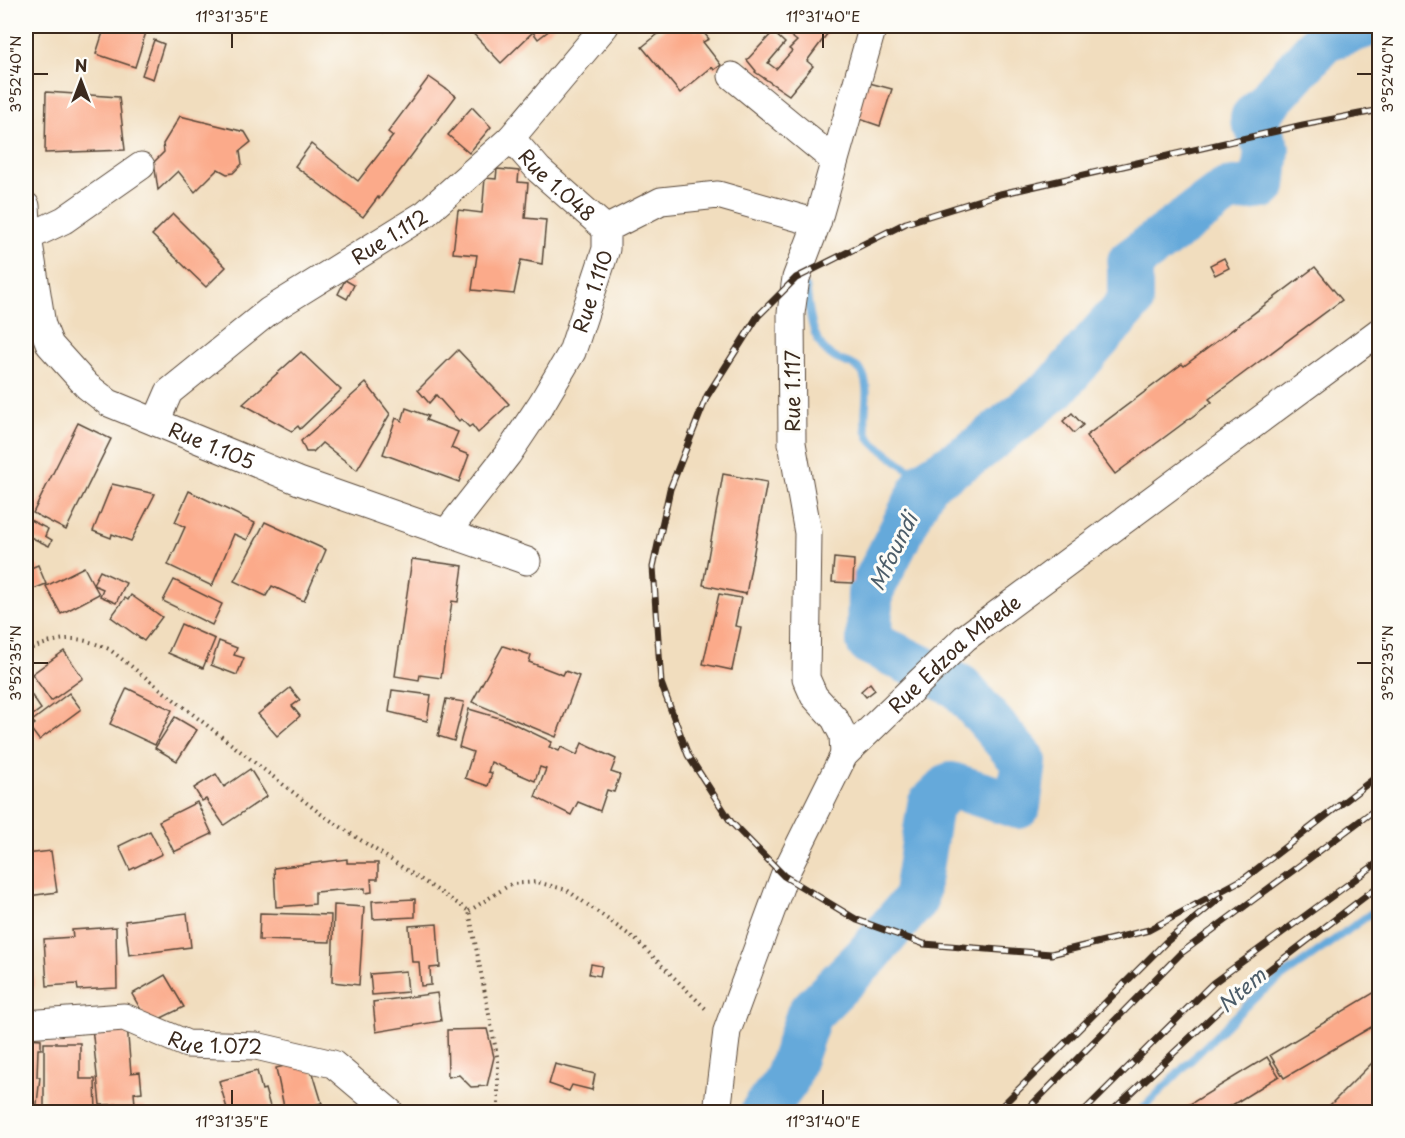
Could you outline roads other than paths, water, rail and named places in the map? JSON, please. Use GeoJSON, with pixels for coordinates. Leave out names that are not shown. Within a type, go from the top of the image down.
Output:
{"type":"FeatureCollection","features":[{"type":"Feature","properties":{"kind":"street","name":"Rue 1.112"},"geometry":{"type":"LineString","coordinates":[[156,422],[170,392],[269,310],[425,214],[511,138],[605,26]]}},
{"type":"Feature","properties":{"kind":"street","name":"Rue 1.117"},"geometry":{"type":"LineString","coordinates":[[844,755],[843,735],[835,719],[814,696],[806,678],[808,533],[792,443],[791,313],[796,278],[817,223],[873,26]]}},
{"type":"Feature","properties":{"kind":"street"},"geometry":{"type":"LineString","coordinates":[[732,76],[834,160]]}},
{"type":"Feature","properties":{"kind":"street","name":"Rue 1.048"},"geometry":{"type":"LineString","coordinates":[[511,138],[539,170],[606,229]]}},
{"type":"Feature","properties":{"kind":"street"},"geometry":{"type":"LineString","coordinates":[[27,238],[64,220],[141,166]]}},
{"type":"Feature","properties":{"kind":"street","name":"Rue 1.110"},"geometry":{"type":"LineString","coordinates":[[446,532],[508,454],[572,352],[606,249],[606,229],[661,201],[718,195],[817,223]]}},
{"type":"Feature","properties":{"kind":"street","name":"Rue 1.105"},"geometry":{"type":"LineString","coordinates":[[26,206],[27,238],[42,325],[50,345],[87,386],[110,402],[299,481],[527,561]]}},
{"type":"Feature","properties":{"kind":"street","name":"Rue Edzoa Mbede"},"geometry":{"type":"LineString","coordinates":[[717,1113],[727,1031],[784,876],[844,755],[965,638],[1380,331]]}},
{"type":"Feature","properties":{"kind":"street","name":"Rue 1.072"},"geometry":{"type":"LineString","coordinates":[[26,1024],[124,1017],[187,1044],[256,1046],[333,1064],[390,1113]]}},
{"type":"Feature","properties":{"kind":"waterway","name":"Mfoundi"},"geometry":{"type":"LineString","coordinates":[[763,1112],[786,1081],[809,1014],[867,956],[915,900],[930,805],[951,785],[1018,806],[1024,762],[960,687],[869,642],[870,593],[926,482],[974,452],[1056,387],[1130,302],[1130,262],[1226,191],[1263,186],[1267,149],[1253,118],[1325,39],[1364,26]]}},
{"type":"Feature","properties":{"kind":"waterway"},"geometry":{"type":"LineString","coordinates":[[806,287],[810,316],[820,344],[835,358],[854,366],[863,374],[867,391],[866,426],[872,442],[926,482]]}},
{"type":"Feature","properties":{"kind":"waterway","name":"Ntem"},"geometry":{"type":"LineString","coordinates":[[1139,1112],[1256,996],[1380,907]]}},
{"type":"Feature","properties":{"kind":"railway"},"geometry":{"type":"LineString","coordinates":[[1245,878],[1149,930],[1051,954],[924,944],[857,920],[784,876],[731,822],[688,755],[661,683],[653,567],[670,489],[707,396],[758,316],[796,278],[906,223],[996,195],[1303,125],[1380,110]]}},
{"type":"Feature","properties":{"kind":"railway"},"geometry":{"type":"LineString","coordinates":[[1240,882],[1380,774]]}},
{"type":"Feature","properties":{"kind":"railway"},"geometry":{"type":"LineString","coordinates":[[1025,1112],[1180,954],[1380,806]]}},
{"type":"Feature","properties":{"kind":"railway"},"geometry":{"type":"LineString","coordinates":[[1083,1112],[1213,983],[1380,861]]}},
{"type":"Feature","properties":{"kind":"railway"},"geometry":{"type":"LineString","coordinates":[[1111,1112],[1231,999],[1380,885]]}},
{"type":"Feature","properties":{"kind":"railway"},"geometry":{"type":"LineString","coordinates":[[996,1112],[1166,942],[1221,897]]}}]}
